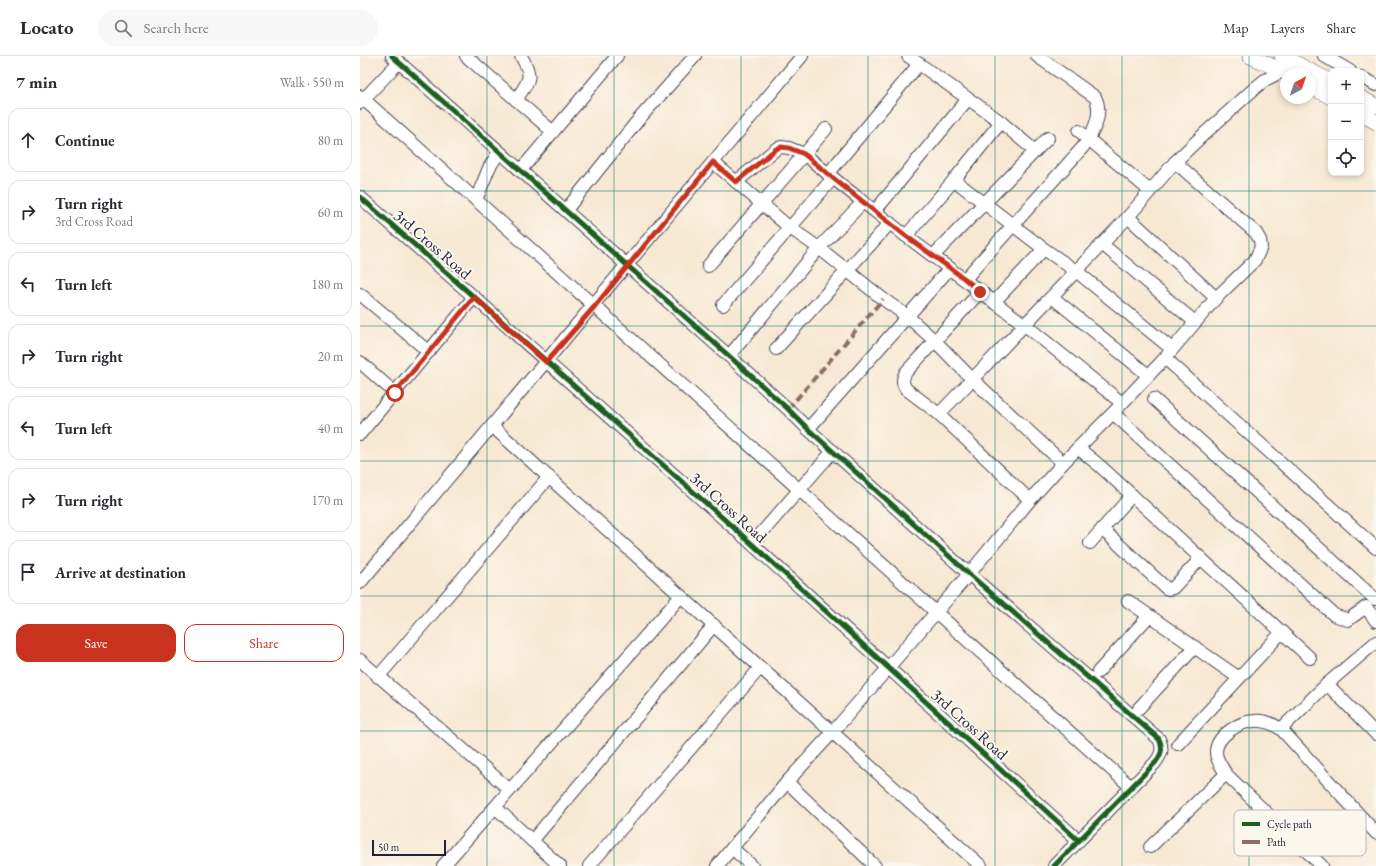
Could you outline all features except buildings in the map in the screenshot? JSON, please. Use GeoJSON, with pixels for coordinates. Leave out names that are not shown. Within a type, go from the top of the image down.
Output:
{"type":"FeatureCollection","features":[{"type":"Feature","properties":{"kind":"main road"},"geometry":{"type":"LineString","coordinates":[[1250,56],[1285,63],[1328,81]]}},
{"type":"Feature","properties":{"kind":"main road"},"geometry":{"type":"LineString","coordinates":[[1316,89],[1328,95]]}},
{"type":"Feature","properties":{"kind":"main road"},"geometry":{"type":"LineString","coordinates":[[1364,100],[1376,106]]}},
{"type":"Feature","properties":{"kind":"main road"},"geometry":{"type":"LineString","coordinates":[[1364,116],[1376,122]]}},
{"type":"Feature","properties":{"kind":"street"},"geometry":{"type":"LineString","coordinates":[[466,56],[553,132]]}},
{"type":"Feature","properties":{"kind":"street"},"geometry":{"type":"LineString","coordinates":[[516,100],[530,76],[529,69],[521,56]]}},
{"type":"Feature","properties":{"kind":"street"},"geometry":{"type":"LineString","coordinates":[[520,171],[617,56]]}},
{"type":"Feature","properties":{"kind":"street"},"geometry":{"type":"LineString","coordinates":[[566,210],[639,119],[695,56]]}},
{"type":"Feature","properties":{"kind":"street"},"geometry":{"type":"LineString","coordinates":[[360,583],[595,306],[627,265],[802,56]]}},
{"type":"Feature","properties":{"kind":"street"},"geometry":{"type":"LineString","coordinates":[[908,56],[1001,122],[1035,151]]}},
{"type":"Feature","properties":{"kind":"street"},"geometry":{"type":"LineString","coordinates":[[965,279],[1083,147],[1099,113],[1099,104],[1095,97],[1037,56]]}},
{"type":"Feature","properties":{"kind":"street"},"geometry":{"type":"LineString","coordinates":[[1324,56],[1345,68]]}},
{"type":"Feature","properties":{"kind":"street"},"geometry":{"type":"LineString","coordinates":[[1054,866],[1078,840],[1131,787],[1160,757],[1162,744],[1159,739],[970,574],[729,356],[396,59],[361,100],[595,306],[1131,787]]}},
{"type":"Feature","properties":{"kind":"street"},"geometry":{"type":"LineString","coordinates":[[939,414],[1128,217],[1175,162],[1255,88],[1285,63]]}},
{"type":"Feature","properties":{"kind":"street"},"geometry":{"type":"LineString","coordinates":[[723,305],[790,228],[919,64]]}},
{"type":"Feature","properties":{"kind":"street"},"geometry":{"type":"LineString","coordinates":[[1364,79],[1376,85]]}},
{"type":"Feature","properties":{"kind":"street"},"geometry":{"type":"LineString","coordinates":[[876,211],[968,99]]}},
{"type":"Feature","properties":{"kind":"street"},"geometry":{"type":"LineString","coordinates":[[906,236],[1001,122]]}},
{"type":"Feature","properties":{"kind":"street"},"geometry":{"type":"LineString","coordinates":[[708,266],[826,129]]}},
{"type":"Feature","properties":{"kind":"street"},"geometry":{"type":"LineString","coordinates":[[1079,130],[1150,191]]}},
{"type":"Feature","properties":{"kind":"street"},"geometry":{"type":"LineString","coordinates":[[933,256],[1048,138]]}},
{"type":"Feature","properties":{"kind":"street"},"geometry":{"type":"LineString","coordinates":[[736,182],[776,149],[781,147],[789,148],[804,154],[906,236],[1025,325],[1122,403]]}},
{"type":"Feature","properties":{"kind":"street"},"geometry":{"type":"LineString","coordinates":[[476,200],[489,168],[499,152]]}},
{"type":"Feature","properties":{"kind":"street"},"geometry":{"type":"LineString","coordinates":[[713,162],[790,228],[819,248],[883,299],[907,316],[935,341],[972,379],[1063,463]]}},
{"type":"Feature","properties":{"kind":"street"},"geometry":{"type":"LineString","coordinates":[[717,866],[787,782],[832,733],[970,574],[1030,500],[1063,463],[1113,413],[1148,375],[1216,298],[1255,260],[1261,247],[1260,240],[1256,233],[1175,162]]}},
{"type":"Feature","properties":{"kind":"street"},"geometry":{"type":"LineString","coordinates":[[954,180],[1044,249],[1076,271],[1168,353],[1376,548]]}},
{"type":"Feature","properties":{"kind":"street","name":"3rd Cross Road"},"geometry":{"type":"LineString","coordinates":[[360,197],[752,544],[1078,840]]}},
{"type":"Feature","properties":{"kind":"street"},"geometry":{"type":"LineString","coordinates":[[729,356],[819,248],[863,202]]}},
{"type":"Feature","properties":{"kind":"street"},"geometry":{"type":"LineString","coordinates":[[1128,217],[1216,298]]}},
{"type":"Feature","properties":{"kind":"street"},"geometry":{"type":"LineString","coordinates":[[776,349],[890,223]]}},
{"type":"Feature","properties":{"kind":"street"},"geometry":{"type":"LineString","coordinates":[[1102,244],[1195,322]]}},
{"type":"Feature","properties":{"kind":"street"},"geometry":{"type":"LineString","coordinates":[[994,302],[1044,249]]}},
{"type":"Feature","properties":{"kind":"street"},"geometry":{"type":"LineString","coordinates":[[808,429],[950,268]]}},
{"type":"Feature","properties":{"kind":"street"},"geometry":{"type":"LineString","coordinates":[[980,292],[906,372],[902,381],[906,389],[939,414],[1030,500]]}},
{"type":"Feature","properties":{"kind":"street"},"geometry":{"type":"LineString","coordinates":[[360,294],[429,352]]}},
{"type":"Feature","properties":{"kind":"street"},"geometry":{"type":"LineString","coordinates":[[361,430],[395,393],[474,297]]}},
{"type":"Feature","properties":{"kind":"street"},"geometry":{"type":"LineString","coordinates":[[1052,297],[1148,375]]}},
{"type":"Feature","properties":{"kind":"street"},"geometry":{"type":"LineString","coordinates":[[360,307],[373,305]]}},
{"type":"Feature","properties":{"kind":"street"},"geometry":{"type":"LineString","coordinates":[[360,362],[395,393]]}},
{"type":"Feature","properties":{"kind":"street"},"geometry":{"type":"LineString","coordinates":[[1113,413],[1334,614],[1348,620],[1376,599],[1154,400]]}},
{"type":"Feature","properties":{"kind":"street"},"geometry":{"type":"LineString","coordinates":[[492,427],[981,866]]}},
{"type":"Feature","properties":{"kind":"street"},"geometry":{"type":"LineString","coordinates":[[1078,448],[1100,466],[1310,658]]}},
{"type":"Feature","properties":{"kind":"street"},"geometry":{"type":"LineString","coordinates":[[752,544],[834,451]]}},
{"type":"Feature","properties":{"kind":"street"},"geometry":{"type":"LineString","coordinates":[[378,677],[549,478]]}},
{"type":"Feature","properties":{"kind":"street"},"geometry":{"type":"LineString","coordinates":[[1090,543],[1132,495]]}},
{"type":"Feature","properties":{"kind":"street"},"geometry":{"type":"LineString","coordinates":[[1102,529],[1166,588],[1169,589],[1173,588],[1200,558]]}},
{"type":"Feature","properties":{"kind":"street"},"geometry":{"type":"LineString","coordinates":[[443,866],[496,808],[510,790],[681,596]]}},
{"type":"Feature","properties":{"kind":"street"},"geometry":{"type":"LineString","coordinates":[[1128,601],[1239,678]]}},
{"type":"Feature","properties":{"kind":"street"},"geometry":{"type":"LineString","coordinates":[[1366,607],[1376,621]]}},
{"type":"Feature","properties":{"kind":"street"},"geometry":{"type":"LineString","coordinates":[[1098,672],[1149,616]]}},
{"type":"Feature","properties":{"kind":"street"},"geometry":{"type":"LineString","coordinates":[[532,841],[714,625]]}},
{"type":"Feature","properties":{"kind":"street"},"geometry":{"type":"LineString","coordinates":[[1178,744],[1282,632]]}},
{"type":"Feature","properties":{"kind":"street"},"geometry":{"type":"LineString","coordinates":[[1281,729],[1326,684],[1376,642]]}},
{"type":"Feature","properties":{"kind":"street"},"geometry":{"type":"LineString","coordinates":[[1139,708],[1195,647]]}},
{"type":"Feature","properties":{"kind":"street"},"geometry":{"type":"LineString","coordinates":[[360,660],[510,790]]}},
{"type":"Feature","properties":{"kind":"street"},"geometry":{"type":"LineString","coordinates":[[589,866],[760,668]]}},
{"type":"Feature","properties":{"kind":"street"},"geometry":{"type":"LineString","coordinates":[[1326,684],[1376,734]]}},
{"type":"Feature","properties":{"kind":"street"},"geometry":{"type":"LineString","coordinates":[[1264,810],[1226,774],[1216,757],[1218,743],[1222,737],[1243,723],[1255,720],[1274,724],[1281,729],[1355,810]]}},
{"type":"Feature","properties":{"kind":"street"},"geometry":{"type":"LineString","coordinates":[[1150,847],[1226,774]]}},
{"type":"Feature","properties":{"kind":"street"},"geometry":{"type":"LineString","coordinates":[[787,782],[875,866]]}},
{"type":"Feature","properties":{"kind":"street"},"geometry":{"type":"LineString","coordinates":[[496,808],[560,866]]}},
{"type":"Feature","properties":{"kind":"street"},"geometry":{"type":"LineString","coordinates":[[1366,822],[1376,833]]}},
{"type":"Feature","properties":{"kind":"street"},"geometry":{"type":"LineString","coordinates":[[732,848],[752,866]]}},
{"type":"Feature","properties":{"kind":"street"},"geometry":{"type":"LineString","coordinates":[[1312,856],[1322,866]]}},
{"type":"Feature","properties":{"kind":"marked path"},"geometry":{"type":"LineString","coordinates":[[788,409],[883,299]]}},
{"type":"Feature","properties":{"kind":"cycle path"},"geometry":{"type":"LineString","coordinates":[[392,56],[729,356],[969,574],[1159,739],[1161,752],[1155,763],[1054,866]]}},
{"type":"Feature","properties":{"kind":"cycle path"},"geometry":{"type":"LineString","coordinates":[[360,197],[752,544],[1078,840]]}},
{"type":"Feature","properties":{"kind":"route"},"geometry":{"type":"LineString","coordinates":[[395,393],[474,297],[546,362],[595,306],[627,265],[713,162],[736,182],[771,152],[781,147],[789,148],[804,154],[906,236],[965,279],[980,292]]}}]}
